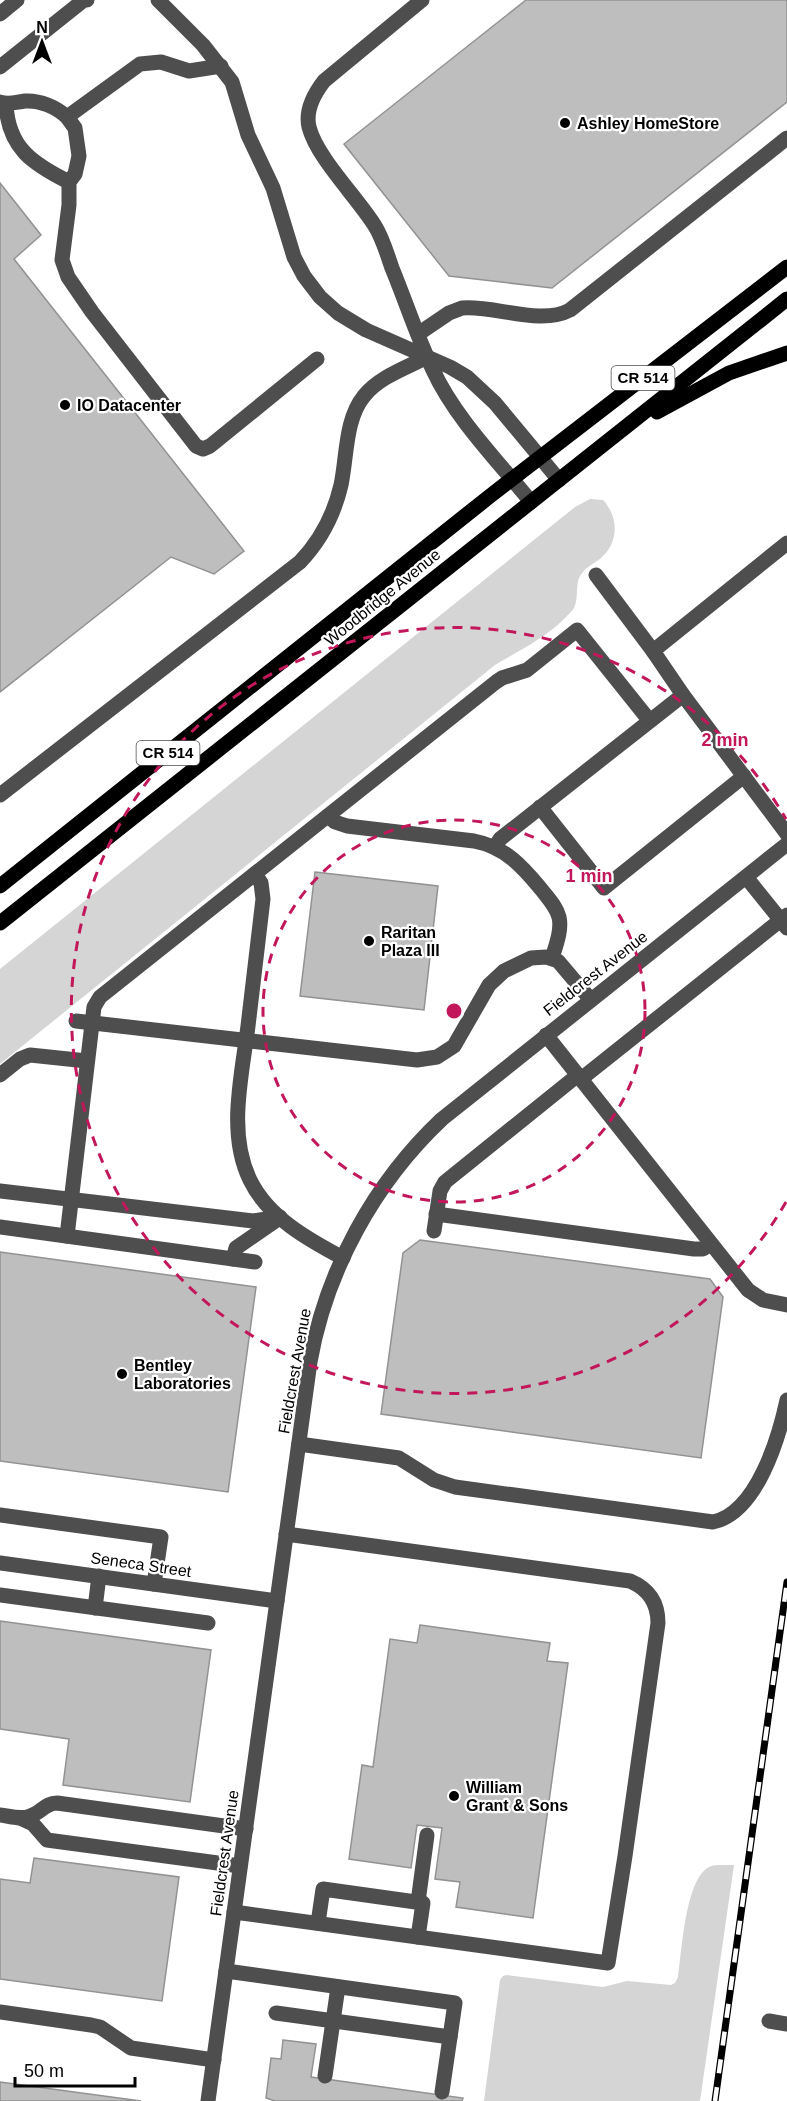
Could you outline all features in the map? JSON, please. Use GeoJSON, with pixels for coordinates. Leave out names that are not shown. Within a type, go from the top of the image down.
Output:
{"type":"FeatureCollection","features":[{"type":"Feature","properties":{"kind":"main road","name":"Woodbridge Avenue"},"geometry":{"type":"LineString","coordinates":[[0,886],[787,265]]}},
{"type":"Feature","properties":{"kind":"main road","name":"Woodbridge Avenue"},"geometry":{"type":"LineString","coordinates":[[0,923],[787,300]]}},
{"type":"Feature","properties":{"kind":"main road"},"geometry":{"type":"LineString","coordinates":[[587,458],[650,416],[713,381],[745,366],[787,353]]}},
{"type":"Feature","properties":{"kind":"street"},"geometry":{"type":"LineString","coordinates":[[0,14],[17,0]]}},
{"type":"Feature","properties":{"kind":"street"},"geometry":{"type":"LineString","coordinates":[[0,67],[84,0],[87,0]]}},
{"type":"Feature","properties":{"kind":"street"},"geometry":{"type":"LineString","coordinates":[[158,0],[204,45],[221,66],[236,92],[249,135],[273,188],[294,257],[304,276],[320,297],[338,313],[385,339],[458,372],[477,386],[501,410],[559,480]]}},
{"type":"Feature","properties":{"kind":"street"},"geometry":{"type":"LineString","coordinates":[[422,0],[324,81],[312,101],[308,120],[318,148],[376,227],[427,357],[440,384],[454,406],[531,502]]}},
{"type":"Feature","properties":{"kind":"street"},"geometry":{"type":"LineString","coordinates":[[67,117],[140,64],[160,62],[189,71],[221,66]]}},
{"type":"Feature","properties":{"kind":"street"},"geometry":{"type":"LineString","coordinates":[[69,183],[39,167],[18,145],[10,128],[3,103],[27,100],[47,104],[67,117],[75,128],[79,156],[75,174],[69,183],[69,205],[62,260],[68,277],[92,312],[196,446],[203,449],[210,446],[316,358]]}},
{"type":"Feature","properties":{"kind":"street"},"geometry":{"type":"LineString","coordinates":[[418,334],[449,313],[462,308],[546,316],[563,314],[787,138]]}},
{"type":"Feature","properties":{"kind":"street"},"geometry":{"type":"LineString","coordinates":[[0,795],[300,562],[315,547],[332,513],[341,485],[353,418],[360,402],[382,381],[427,357]]}},
{"type":"Feature","properties":{"kind":"street"},"geometry":{"type":"LineString","coordinates":[[653,651],[787,543]]}},
{"type":"Feature","properties":{"kind":"street"},"geometry":{"type":"LineString","coordinates":[[596,575],[653,651],[682,695],[787,834]]}},
{"type":"Feature","properties":{"kind":"street"},"geometry":{"type":"LineString","coordinates":[[67,1236],[87,1061],[84,1022],[96,1000],[502,678],[526,670],[577,630],[649,720]]}},
{"type":"Feature","properties":{"kind":"street"},"geometry":{"type":"LineString","coordinates":[[495,847],[500,839],[682,695]]}},
{"type":"Feature","properties":{"kind":"street"},"geometry":{"type":"LineString","coordinates":[[540,807],[604,888],[744,776]]}},
{"type":"Feature","properties":{"kind":"street"},"geometry":{"type":"LineString","coordinates":[[328,816],[335,822],[346,826],[474,841],[495,847],[520,864],[554,906],[560,923],[552,958]]}},
{"type":"Feature","properties":{"kind":"street","name":"Fieldcrest Avenue"},"geometry":{"type":"LineString","coordinates":[[208,2101],[315,1335],[328,1293],[343,1258],[378,1195],[426,1134],[458,1105],[787,844]]}},
{"type":"Feature","properties":{"kind":"street"},"geometry":{"type":"LineString","coordinates":[[255,874],[261,883],[263,899],[238,1113],[241,1153],[255,1188],[280,1217],[312,1241],[343,1258]]}},
{"type":"Feature","properties":{"kind":"street"},"geometry":{"type":"LineString","coordinates":[[434,1231],[440,1191],[449,1177],[785,921],[746,877]]}},
{"type":"Feature","properties":{"kind":"street"},"geometry":{"type":"LineString","coordinates":[[84,1022],[411,1060],[430,1060],[454,1046],[483,994],[504,971],[531,958],[552,958],[562,964],[591,1000]]}},
{"type":"Feature","properties":{"kind":"street"},"geometry":{"type":"LineString","coordinates":[[546,1035],[752,1294],[763,1300],[787,1305]]}},
{"type":"Feature","properties":{"kind":"street"},"geometry":{"type":"LineString","coordinates":[[0,1075],[20,1059],[30,1055],[87,1061]]}},
{"type":"Feature","properties":{"kind":"street"},"geometry":{"type":"LineString","coordinates":[[0,1191],[253,1221],[280,1217]]}},
{"type":"Feature","properties":{"kind":"street"},"geometry":{"type":"LineString","coordinates":[[436,1214],[694,1249],[703,1249],[711,1244]]}},
{"type":"Feature","properties":{"kind":"street"},"geometry":{"type":"LineString","coordinates":[[233,1259],[236,1248],[280,1217]]}},
{"type":"Feature","properties":{"kind":"street"},"geometry":{"type":"LineString","coordinates":[[0,1227],[255,1262]]}},
{"type":"Feature","properties":{"kind":"street"},"geometry":{"type":"LineString","coordinates":[[298,1444],[399,1458],[434,1480],[455,1487],[713,1522],[731,1514],[762,1477],[777,1441],[787,1400]]}},
{"type":"Feature","properties":{"kind":"street"},"geometry":{"type":"LineString","coordinates":[[0,1515],[161,1537],[154,1584]]}},
{"type":"Feature","properties":{"kind":"street"},"geometry":{"type":"LineString","coordinates":[[234,1912],[608,1963],[658,1623],[655,1603],[642,1588],[624,1580],[286,1534]]}},
{"type":"Feature","properties":{"kind":"street","name":"Seneca Street"},"geometry":{"type":"LineString","coordinates":[[0,1563],[277,1601]]}},
{"type":"Feature","properties":{"kind":"street"},"geometry":{"type":"LineString","coordinates":[[95,1608],[99,1576]]}},
{"type":"Feature","properties":{"kind":"street"},"geometry":{"type":"LineString","coordinates":[[0,1595],[208,1623]]}},
{"type":"Feature","properties":{"kind":"street"},"geometry":{"type":"LineString","coordinates":[[21,1818],[30,1816],[49,1803],[57,1803],[246,1829]]}},
{"type":"Feature","properties":{"kind":"street"},"geometry":{"type":"LineString","coordinates":[[0,1815],[21,1818],[33,1824],[47,1840],[240,1866]]}},
{"type":"Feature","properties":{"kind":"street"},"geometry":{"type":"LineString","coordinates":[[418,1902],[427,1835]]}},
{"type":"Feature","properties":{"kind":"street"},"geometry":{"type":"LineString","coordinates":[[318,1923],[323,1889],[418,1902],[423,1903],[418,1937]]}},
{"type":"Feature","properties":{"kind":"street"},"geometry":{"type":"LineString","coordinates":[[226,1971],[455,2003],[442,2092]]}},
{"type":"Feature","properties":{"kind":"street"},"geometry":{"type":"LineString","coordinates":[[326,2076],[338,1987]]}},
{"type":"Feature","properties":{"kind":"street"},"geometry":{"type":"LineString","coordinates":[[0,2012],[100,2027],[131,2048],[214,2060]]}},
{"type":"Feature","properties":{"kind":"street"},"geometry":{"type":"LineString","coordinates":[[276,2013],[450,2037]]}},
{"type":"Feature","properties":{"kind":"street"},"geometry":{"type":"LineString","coordinates":[[769,2021],[787,2024]]}},
{"type":"Feature","properties":{"kind":"shaded area"},"geometry":{"type":"Polygon","coordinates":[[[590,499],[603,500],[608,507],[614,522],[614,537],[607,552],[584,570],[580,576],[575,604],[565,618],[540,638],[495,665],[0,1064],[0,969],[575,507],[590,499]]]}},
{"type":"Feature","properties":{"kind":"shaded area"},"geometry":{"type":"Polygon","coordinates":[[[734,1865],[700,2101],[484,2101],[500,1980],[503,1976],[603,1987],[627,1981],[671,1985],[675,1983],[678,1977],[686,1916],[695,1884],[702,1873],[711,1866],[734,1865]]]}},
{"type":"Feature","properties":{"kind":"building","name":"Ashley HomeStore"},"geometry":{"type":"Polygon","coordinates":[[[526,0],[787,0],[787,102],[552,288],[449,276],[344,144],[526,0]]]}},
{"type":"Feature","properties":{"kind":"building","name":"IO Datacenter"},"geometry":{"type":"Polygon","coordinates":[[[0,183],[41,235],[14,259],[244,551],[214,574],[171,557],[0,692],[0,183]]]}},
{"type":"Feature","properties":{"kind":"building","name":"Raritan Plaza III"},"geometry":{"type":"Polygon","coordinates":[[[315,872],[438,886],[424,1010],[300,996],[315,872]]]}},
{"type":"Feature","properties":{"kind":"building"},"geometry":{"type":"Polygon","coordinates":[[[420,1240],[710,1279],[723,1297],[701,1458],[381,1414],[403,1253],[420,1240]]]}},
{"type":"Feature","properties":{"kind":"building","name":"Bentley Laboratories"},"geometry":{"type":"Polygon","coordinates":[[[0,1252],[256,1287],[228,1492],[0,1461],[0,1252]]]}},
{"type":"Feature","properties":{"kind":"building"},"geometry":{"type":"Polygon","coordinates":[[[0,1621],[211,1650],[190,1802],[63,1785],[69,1739],[0,1729],[0,1621]]]}},
{"type":"Feature","properties":{"kind":"building","name":"William Grant & Sons"},"geometry":{"type":"Polygon","coordinates":[[[420,1625],[550,1643],[547,1661],[568,1663],[533,1918],[456,1907],[460,1882],[435,1879],[442,1828],[417,1825],[411,1868],[349,1859],[362,1765],[373,1767],[390,1639],[417,1643],[420,1625]]]}},
{"type":"Feature","properties":{"kind":"building"},"geometry":{"type":"Polygon","coordinates":[[[34,1858],[179,1877],[162,2001],[0,1979],[0,1879],[30,1883],[34,1858]]]}},
{"type":"Feature","properties":{"kind":"building"},"geometry":{"type":"Polygon","coordinates":[[[283,2040],[316,2044],[311,2077],[463,2098],[462,2101],[275,2101],[266,2098],[271,2058],[281,2059],[283,2040]]]}},
{"type":"Feature","properties":{"kind":"building"},"geometry":{"type":"Polygon","coordinates":[[[0,2082],[141,2101],[0,2101],[0,2082]]]}},
{"type":"Feature","properties":{"kind":"railway"},"geometry":{"type":"LineString","coordinates":[[715,2101],[787,1582]]}},
{"type":"Feature","properties":{"kind":"place","name":"Ashley HomeStore"},"geometry":{"type":"Point","coordinates":[565,123]}},
{"type":"Feature","properties":{"kind":"place","name":"IO Datacenter"},"geometry":{"type":"Point","coordinates":[65,405]}},
{"type":"Feature","properties":{"kind":"place","name":"Raritan Plaza III"},"geometry":{"type":"Point","coordinates":[369,941]}},
{"type":"Feature","properties":{"kind":"place","name":"Bentley Laboratories"},"geometry":{"type":"Point","coordinates":[122,1374]}},
{"type":"Feature","properties":{"kind":"place","name":"William Grant & Sons"},"geometry":{"type":"Point","coordinates":[454,1796]}}]}
